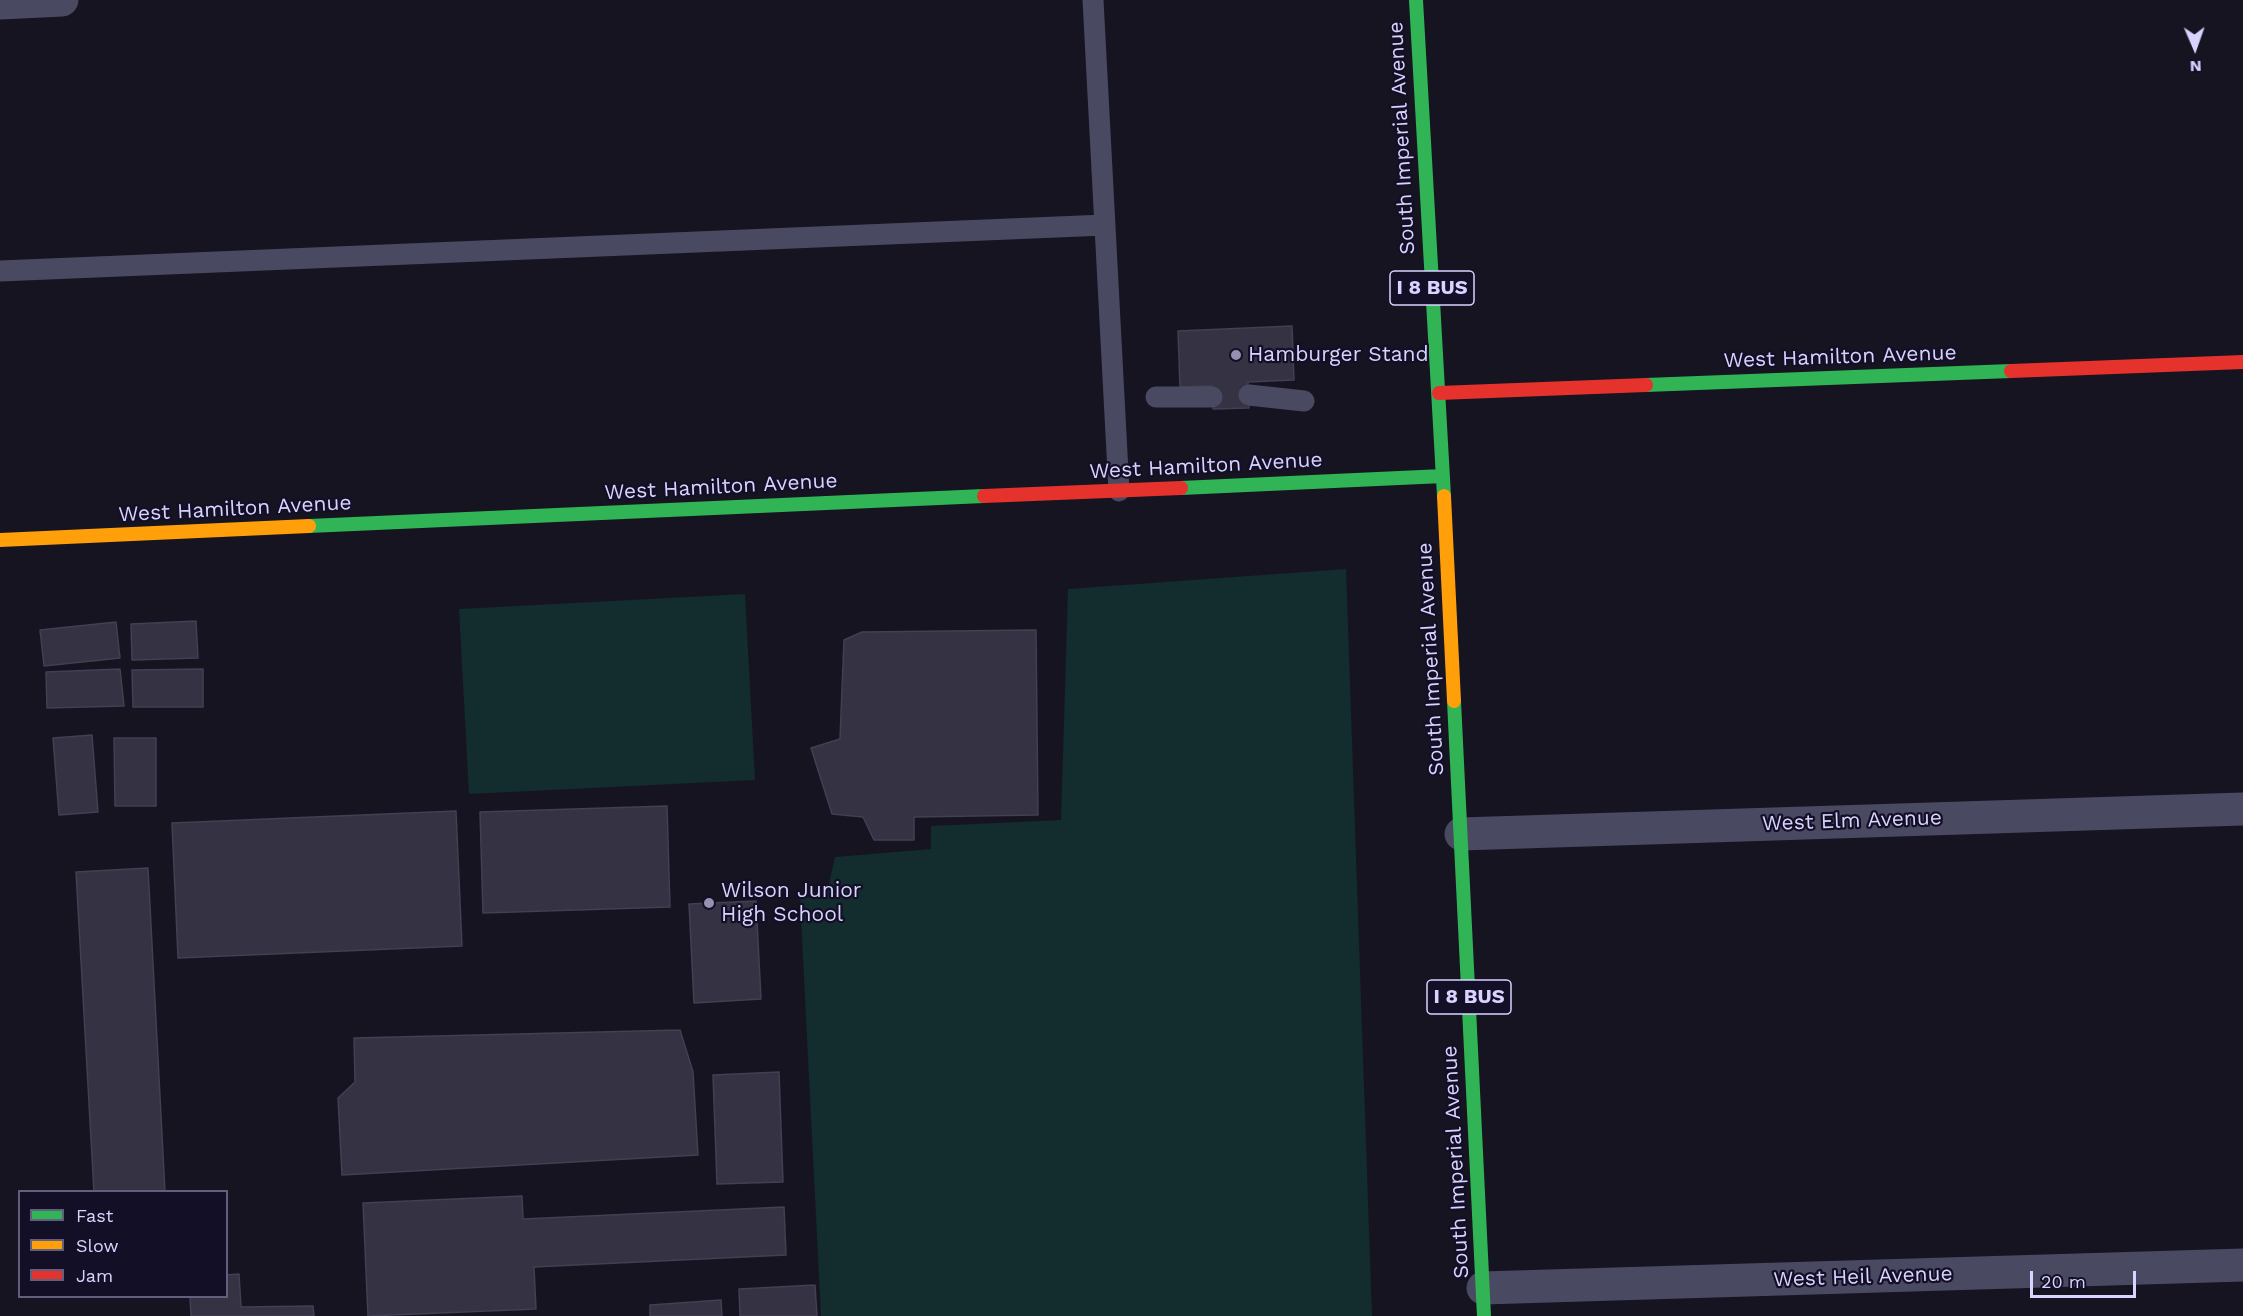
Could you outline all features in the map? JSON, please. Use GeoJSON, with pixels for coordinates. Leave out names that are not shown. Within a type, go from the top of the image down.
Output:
{"type":"FeatureCollection","features":[{"type":"Feature","properties":{"kind":"main road","name":"South Imperial Avenue"},"geometry":{"type":"LineString","coordinates":[[1416,0],[1439,393],[1483,1302]]}},
{"type":"Feature","properties":{"kind":"main road","name":"West Hamilton Avenue"},"geometry":{"type":"LineString","coordinates":[[1439,393],[2243,362]]}},
{"type":"Feature","properties":{"kind":"main road","name":"West Hamilton Avenue"},"geometry":{"type":"LineString","coordinates":[[0,540],[1443,476]]}},
{"type":"Feature","properties":{"kind":"street"},"geometry":{"type":"LineString","coordinates":[[0,3],[62,0]]}},
{"type":"Feature","properties":{"kind":"street","name":"West Elm Avenue"},"geometry":{"type":"LineString","coordinates":[[1461,834],[2243,808]]}},
{"type":"Feature","properties":{"kind":"street","name":"West Heil Avenue"},"geometry":{"type":"LineString","coordinates":[[1483,1302],[2243,1266]]}},
{"type":"Feature","properties":{"kind":"lane"},"geometry":{"type":"LineString","coordinates":[[1093,0],[1119,491]]}},
{"type":"Feature","properties":{"kind":"lane"},"geometry":{"type":"LineString","coordinates":[[0,271],[1105,225]]}},
{"type":"Feature","properties":{"kind":"lane"},"geometry":{"type":"LineString","coordinates":[[1249,395],[1304,400]]}},
{"type":"Feature","properties":{"kind":"lane"},"geometry":{"type":"LineString","coordinates":[[1156,398],[1212,397]]}},
{"type":"Feature","properties":{"kind":"green space"},"geometry":{"type":"Polygon","coordinates":[[[1346,569],[1372,1316],[821,1316],[800,898],[826,897],[835,857],[931,849],[931,826],[1061,820],[1068,589],[1346,569]]]}},
{"type":"Feature","properties":{"kind":"green space"},"geometry":{"type":"Polygon","coordinates":[[[745,594],[755,780],[469,794],[459,609],[745,594]]]}},
{"type":"Feature","properties":{"kind":"building","name":"Hamburger Stand"},"geometry":{"type":"Polygon","coordinates":[[[1292,326],[1294,380],[1248,382],[1249,408],[1213,409],[1212,386],[1180,387],[1178,331],[1292,326]]]}},
{"type":"Feature","properties":{"kind":"building"},"geometry":{"type":"Polygon","coordinates":[[[196,621],[198,658],[132,660],[131,624],[196,621]]]}},
{"type":"Feature","properties":{"kind":"building"},"geometry":{"type":"Polygon","coordinates":[[[116,622],[120,658],[44,666],[40,630],[116,622]]]}},
{"type":"Feature","properties":{"kind":"building"},"geometry":{"type":"Polygon","coordinates":[[[1036,630],[1038,815],[914,817],[914,840],[874,840],[863,817],[832,814],[811,748],[840,739],[844,640],[862,632],[1036,630]]]}},
{"type":"Feature","properties":{"kind":"building"},"geometry":{"type":"Polygon","coordinates":[[[120,669],[124,706],[47,708],[46,672],[120,669]]]}},
{"type":"Feature","properties":{"kind":"building"},"geometry":{"type":"Polygon","coordinates":[[[203,669],[203,707],[133,707],[132,670],[203,669]]]}},
{"type":"Feature","properties":{"kind":"building"},"geometry":{"type":"Polygon","coordinates":[[[92,735],[98,812],[59,815],[53,738],[92,735]]]}},
{"type":"Feature","properties":{"kind":"building"},"geometry":{"type":"Polygon","coordinates":[[[114,738],[156,738],[156,806],[115,806],[114,738]]]}},
{"type":"Feature","properties":{"kind":"building"},"geometry":{"type":"Polygon","coordinates":[[[667,806],[670,907],[483,913],[480,812],[667,806]]]}},
{"type":"Feature","properties":{"kind":"building"},"geometry":{"type":"Polygon","coordinates":[[[456,811],[462,946],[178,958],[172,823],[456,811]]]}},
{"type":"Feature","properties":{"kind":"building"},"geometry":{"type":"Polygon","coordinates":[[[148,868],[165,1190],[94,1190],[76,872],[148,868]]]}},
{"type":"Feature","properties":{"kind":"building"},"geometry":{"type":"Polygon","coordinates":[[[756,901],[761,999],[694,1003],[689,904],[756,901]]]}},
{"type":"Feature","properties":{"kind":"building"},"geometry":{"type":"Polygon","coordinates":[[[680,1030],[693,1072],[698,1155],[342,1175],[338,1098],[355,1082],[354,1038],[680,1030]]]}},
{"type":"Feature","properties":{"kind":"building"},"geometry":{"type":"Polygon","coordinates":[[[779,1072],[783,1182],[717,1184],[713,1075],[779,1072]]]}},
{"type":"Feature","properties":{"kind":"building"},"geometry":{"type":"Polygon","coordinates":[[[522,1196],[523,1219],[784,1207],[786,1255],[534,1267],[536,1309],[368,1316],[363,1203],[522,1196]]]}},
{"type":"Feature","properties":{"kind":"building"},"geometry":{"type":"Polygon","coordinates":[[[239,1274],[241,1307],[313,1306],[314,1316],[191,1316],[190,1298],[228,1298],[228,1275],[239,1274]]]}},
{"type":"Feature","properties":{"kind":"building"},"geometry":{"type":"Polygon","coordinates":[[[815,1285],[817,1316],[740,1316],[739,1289],[815,1285]]]}},
{"type":"Feature","properties":{"kind":"building"},"geometry":{"type":"Polygon","coordinates":[[[721,1300],[722,1316],[650,1316],[650,1305],[721,1300]]]}},
{"type":"Feature","properties":{"kind":"traffic: fast"},"geometry":{"type":"LineString","coordinates":[[1416,0],[1444,496]]}},
{"type":"Feature","properties":{"kind":"traffic: fast"},"geometry":{"type":"LineString","coordinates":[[1646,385],[2011,371]]}},
{"type":"Feature","properties":{"kind":"traffic: fast"},"geometry":{"type":"LineString","coordinates":[[1181,488],[1443,476]]}},
{"type":"Feature","properties":{"kind":"traffic: fast"},"geometry":{"type":"LineString","coordinates":[[309,526],[984,496]]}},
{"type":"Feature","properties":{"kind":"traffic: fast"},"geometry":{"type":"LineString","coordinates":[[1454,701],[1484,1316]]}},
{"type":"Feature","properties":{"kind":"traffic: slow"},"geometry":{"type":"LineString","coordinates":[[1444,496],[1454,701]]}},
{"type":"Feature","properties":{"kind":"traffic: slow"},"geometry":{"type":"LineString","coordinates":[[0,540],[309,526]]}},
{"type":"Feature","properties":{"kind":"traffic: jam"},"geometry":{"type":"LineString","coordinates":[[2011,371],[2243,362]]}},
{"type":"Feature","properties":{"kind":"traffic: jam"},"geometry":{"type":"LineString","coordinates":[[1439,393],[1646,385]]}},
{"type":"Feature","properties":{"kind":"traffic: jam"},"geometry":{"type":"LineString","coordinates":[[984,496],[1181,488]]}},
{"type":"Feature","properties":{"kind":"place","name":"Hamburger Stand"},"geometry":{"type":"Point","coordinates":[1236,355]}},
{"type":"Feature","properties":{"kind":"place","name":"Wilson Junior High School"},"geometry":{"type":"Point","coordinates":[709,903]}}]}
